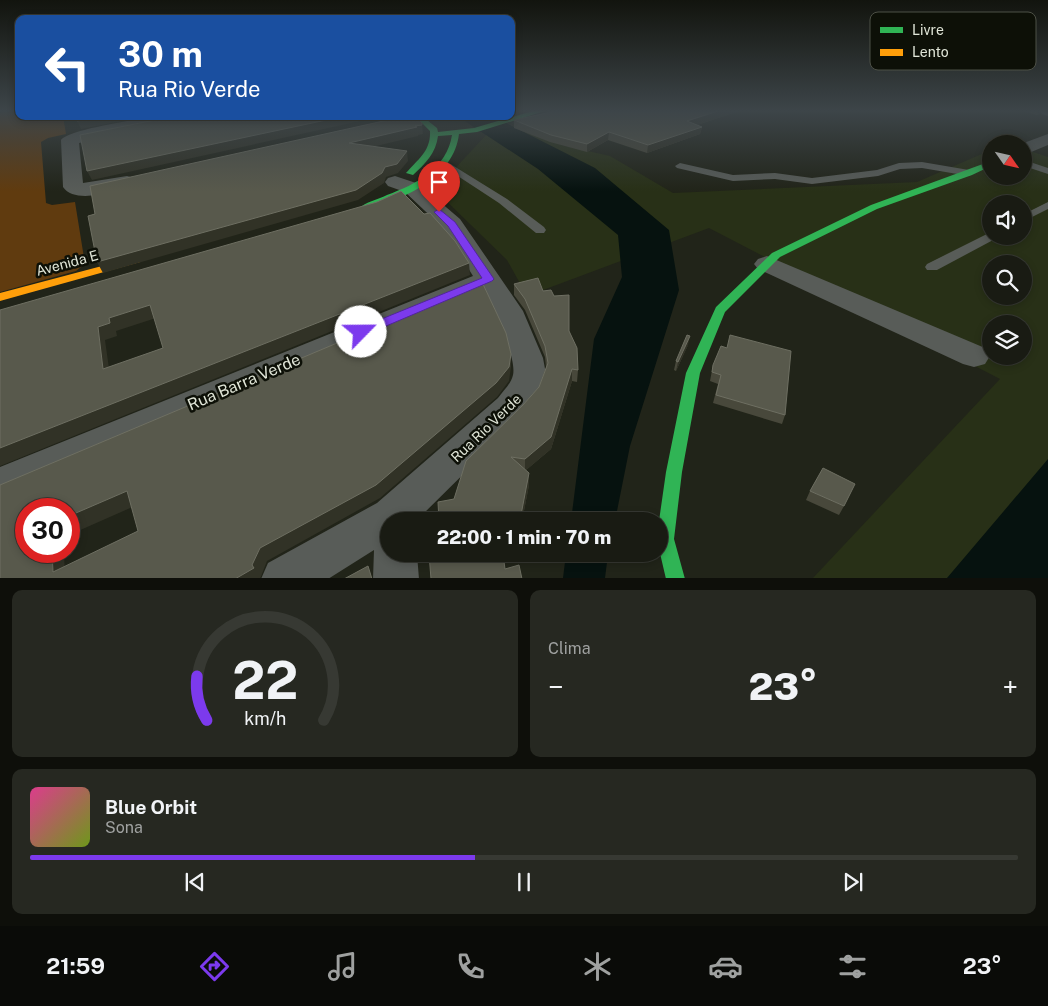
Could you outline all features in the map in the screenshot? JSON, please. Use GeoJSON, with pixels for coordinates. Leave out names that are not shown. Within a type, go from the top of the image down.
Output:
{"type":"FeatureCollection","features":[{"type":"Feature","properties":{"kind":"street"},"geometry":{"type":"LineString","coordinates":[[75,137],[70,140],[73,187],[79,191],[143,178]]}},
{"type":"Feature","properties":{"kind":"street"},"geometry":{"type":"LineString","coordinates":[[398,185],[426,159],[435,141],[435,137]]}},
{"type":"Feature","properties":{"kind":"street"},"geometry":{"type":"LineString","coordinates":[[354,210],[398,185],[432,174],[456,147],[456,137]]}},
{"type":"Feature","properties":{"kind":"street"},"geometry":{"type":"LineString","coordinates":[[1032,146],[1048,139]]}},
{"type":"Feature","properties":{"kind":"street"},"geometry":{"type":"LineString","coordinates":[[676,578],[665,539],[674,472],[693,373],[720,310],[776,255],[874,207],[982,167]]}},
{"type":"Feature","properties":{"kind":"street","name":"Rua Rio Verde"},"geometry":{"type":"LineString","coordinates":[[398,185],[452,224],[509,311],[527,358],[530,374],[525,389],[510,407],[411,512]]}},
{"type":"Feature","properties":{"kind":"street","name":"Avenida E"},"geometry":{"type":"LineString","coordinates":[[0,297],[144,258]]}},
{"type":"Feature","properties":{"kind":"street"},"geometry":{"type":"LineString","coordinates":[[767,264],[974,356]]}},
{"type":"Feature","properties":{"kind":"street","name":"Rua Barra Verde"},"geometry":{"type":"LineString","coordinates":[[0,484],[488,279]]}},
{"type":"Feature","properties":{"kind":"street","name":"Rua Rio Verde"},"geometry":{"type":"LineString","coordinates":[[284,578],[380,537]]}},
{"type":"Feature","properties":{"kind":"street"},"geometry":{"type":"LineString","coordinates":[[395,562],[396,578]]}},
{"type":"Feature","properties":{"kind":"lane"},"geometry":{"type":"LineString","coordinates":[[444,162],[471,179],[540,230]]}},
{"type":"Feature","properties":{"kind":"lane"},"geometry":{"type":"LineString","coordinates":[[680,166],[733,178],[776,176],[812,180],[878,173],[899,166],[922,166],[969,173]]}},
{"type":"Feature","properties":{"kind":"lane"},"geometry":{"type":"LineString","coordinates":[[1032,166],[1048,171]]}},
{"type":"Feature","properties":{"kind":"lane"},"geometry":{"type":"LineString","coordinates":[[1032,214],[1048,205]]}},
{"type":"Feature","properties":{"kind":"lane"},"geometry":{"type":"LineString","coordinates":[[932,267],[982,241]]}},
{"type":"Feature","properties":{"kind":"shaded area"},"geometry":{"type":"Polygon","coordinates":[[[0,137],[53,137],[41,142],[46,203],[52,205],[75,202],[85,264],[76,271],[0,292],[0,137]]]}},
{"type":"Feature","properties":{"kind":"shaded area"},"geometry":{"type":"Polygon","coordinates":[[[484,137],[545,137],[561,145],[610,156],[673,193],[917,182],[982,154],[982,185],[1032,185],[1032,152],[1048,157],[1048,578],[813,578],[1000,379],[709,228],[527,296],[507,260],[435,190],[484,137]]]}},
{"type":"Feature","properties":{"kind":"shaded area"},"geometry":{"type":"Polygon","coordinates":[[[489,137],[534,137],[595,168],[669,230],[679,290],[630,446],[617,512],[572,512],[594,339],[622,277],[618,235],[538,169],[489,137]]]}},
{"type":"Feature","properties":{"kind":"shaded area"},"geometry":{"type":"Polygon","coordinates":[[[1048,459],[1048,578],[947,578],[1048,459]]]}},
{"type":"Feature","properties":{"kind":"shaded area"},"geometry":{"type":"Polygon","coordinates":[[[565,562],[607,562],[605,578],[563,578],[565,562]]]}},
{"type":"Feature","properties":{"kind":"building"},"geometry":{"type":"Polygon","coordinates":[[[80,137],[247,137],[87,171],[80,137]]]}},
{"type":"Feature","properties":{"kind":"building"},"geometry":{"type":"Polygon","coordinates":[[[311,137],[375,137],[349,143],[407,151],[397,164],[385,167],[382,173],[356,190],[97,262],[88,216],[95,214],[90,186],[311,137]]]}},
{"type":"Feature","properties":{"kind":"building"},"geometry":{"type":"Polygon","coordinates":[[[559,137],[600,137],[587,144],[559,137]]]}},
{"type":"Feature","properties":{"kind":"building"},"geometry":{"type":"Polygon","coordinates":[[[624,137],[672,137],[648,145],[624,137]]]}},
{"type":"Feature","properties":{"kind":"building"},"geometry":{"type":"Polygon","coordinates":[[[401,191],[424,214],[430,213],[455,241],[469,263],[0,448],[0,310],[377,202],[401,191]],[[150,305],[109,318],[110,323],[98,327],[103,369],[163,348],[150,305]]]}},
{"type":"Feature","properties":{"kind":"building"},"geometry":{"type":"Polygon","coordinates":[[[538,278],[543,291],[551,290],[554,296],[569,295],[569,331],[577,348],[578,370],[572,369],[551,437],[525,459],[511,457],[529,473],[522,512],[439,512],[438,502],[454,499],[466,461],[539,387],[548,363],[545,346],[525,299],[514,284],[538,278]]]}},
{"type":"Feature","properties":{"kind":"building"},"geometry":{"type":"Polygon","coordinates":[[[482,282],[506,333],[511,354],[509,367],[496,383],[376,485],[260,548],[252,565],[254,568],[237,578],[0,578],[0,485],[482,282]]]}},
{"type":"Feature","properties":{"kind":"building"},"geometry":{"type":"Polygon","coordinates":[[[687,335],[690,336],[678,362],[676,361],[687,335]]]}},
{"type":"Feature","properties":{"kind":"building"},"geometry":{"type":"Polygon","coordinates":[[[730,335],[791,351],[785,415],[716,395],[721,375],[712,372],[713,365],[721,346],[727,348],[730,335]]]}},
{"type":"Feature","properties":{"kind":"building"},"geometry":{"type":"Polygon","coordinates":[[[823,468],[855,484],[844,506],[810,491],[823,468]]]}},
{"type":"Feature","properties":{"kind":"building"},"geometry":{"type":"Polygon","coordinates":[[[430,562],[504,562],[505,569],[519,565],[522,578],[431,578],[430,562]]]}},
{"type":"Feature","properties":{"kind":"building"},"geometry":{"type":"Polygon","coordinates":[[[368,566],[372,578],[346,578],[368,566]]]}},
{"type":"Feature","properties":{"kind":"traffic: fast"},"geometry":{"type":"LineString","coordinates":[[410,173],[428,154],[434,137]]}},
{"type":"Feature","properties":{"kind":"traffic: fast"},"geometry":{"type":"LineString","coordinates":[[367,206],[410,189],[437,171],[447,160],[454,147],[455,137]]}},
{"type":"Feature","properties":{"kind":"traffic: fast"},"geometry":{"type":"LineString","coordinates":[[676,578],[665,539],[674,472],[693,373],[720,310],[776,255],[874,207],[982,167]]}},
{"type":"Feature","properties":{"kind":"traffic: slow"},"geometry":{"type":"LineString","coordinates":[[0,297],[136,260]]}},
{"type":"Feature","properties":{"kind":"route"},"geometry":{"type":"LineString","coordinates":[[361,332],[488,279],[452,224],[439,212]]}}]}
